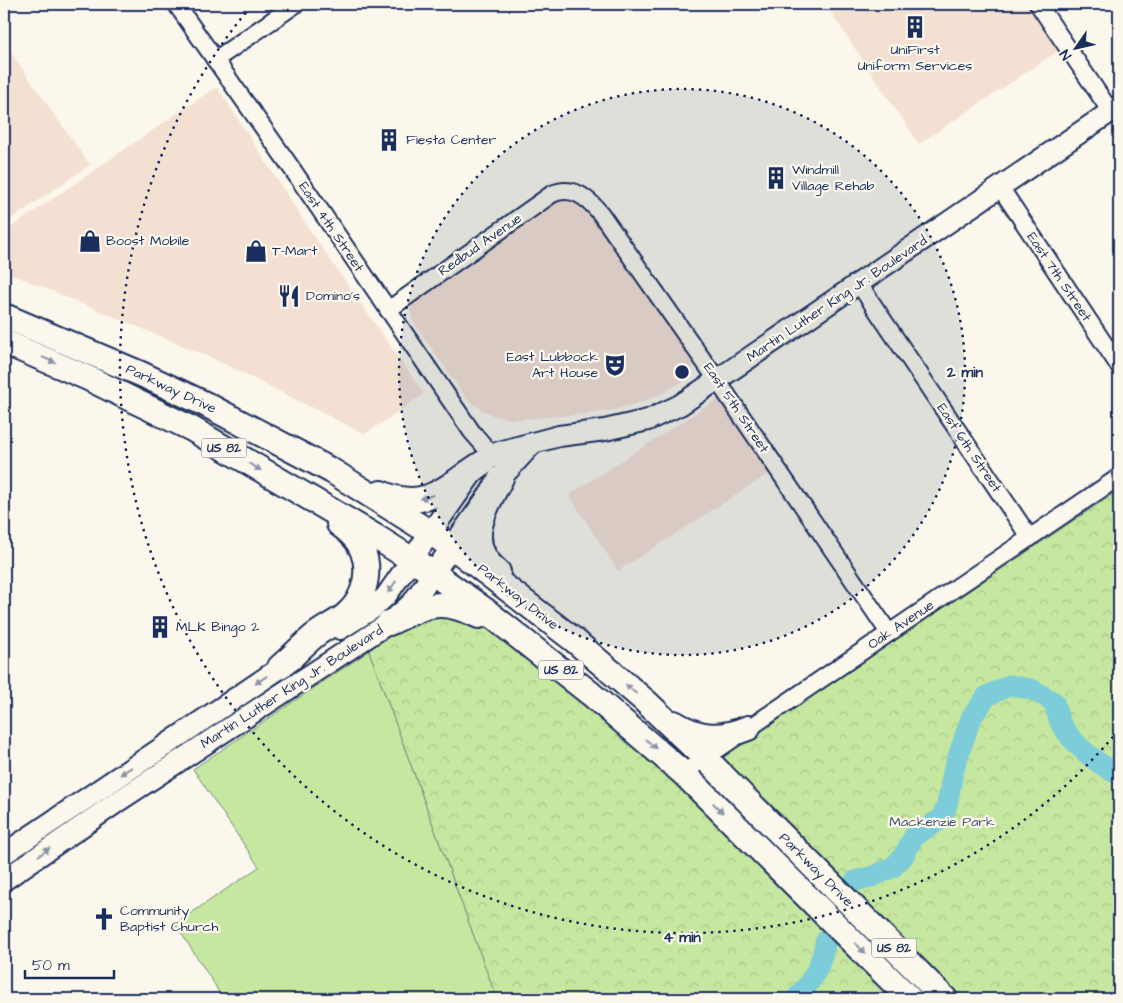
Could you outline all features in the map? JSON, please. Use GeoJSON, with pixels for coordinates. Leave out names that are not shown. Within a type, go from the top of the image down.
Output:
{"type":"FeatureCollection","features":[{"type":"Feature","properties":{"kind":"highway","name":"Parkway Drive"},"geometry":{"type":"LineString","coordinates":[[4,316],[141,374],[205,404],[332,471],[453,547],[574,640],[656,712],[705,758],[945,999]]}},
{"type":"Feature","properties":{"kind":"highway","name":"Parkway Drive"},"geometry":{"type":"LineString","coordinates":[[4,342],[55,363],[192,429],[411,559],[486,612],[591,694],[683,773],[910,999]]}},
{"type":"Feature","properties":{"kind":"highway"},"geometry":{"type":"LineString","coordinates":[[332,471],[394,498],[412,501],[427,499],[439,493],[488,459]]}},
{"type":"Feature","properties":{"kind":"highway"},"geometry":{"type":"LineString","coordinates":[[505,473],[486,506],[478,526],[480,546],[487,561],[495,570],[531,598],[574,640]]}},
{"type":"Feature","properties":{"kind":"highway"},"geometry":{"type":"LineString","coordinates":[[280,667],[315,635],[347,614],[362,593],[366,580],[367,566],[358,541],[301,493]]}},
{"type":"Feature","properties":{"kind":"highway"},"geometry":{"type":"LineString","coordinates":[[389,623],[433,605],[459,606],[481,616],[530,646]]}},
{"type":"Feature","properties":{"kind":"highway"},"geometry":{"type":"LineString","coordinates":[[656,712],[692,732],[711,736],[730,735],[748,728]]}},
{"type":"Feature","properties":{"kind":"main road","name":"Martin Luther King Jr. Boulevard"},"geometry":{"type":"LineString","coordinates":[[4,854],[280,667],[372,608],[386,596],[471,476],[488,459],[499,452],[558,436],[605,430],[648,420],[680,405],[1115,109]]}},
{"type":"Feature","properties":{"kind":"main road","name":"Martin Luther King Jr. Boulevard"},"geometry":{"type":"LineString","coordinates":[[4,880],[117,802],[389,623],[412,603],[505,473],[533,443]]}},
{"type":"Feature","properties":{"kind":"street","name":"East 4th Street"},"geometry":{"type":"LineString","coordinates":[[176,4],[472,432],[488,459],[505,473]]}},
{"type":"Feature","properties":{"kind":"street"},"geometry":{"type":"LineString","coordinates":[[215,60],[296,4]]}},
{"type":"Feature","properties":{"kind":"street"},"geometry":{"type":"LineString","coordinates":[[1038,4],[1115,109]]}},
{"type":"Feature","properties":{"kind":"street","name":"East 7th Street"},"geometry":{"type":"LineString","coordinates":[[1000,188],[1119,366]]}},
{"type":"Feature","properties":{"kind":"street","name":"Redbud Avenue"},"geometry":{"type":"LineString","coordinates":[[388,310],[547,198],[558,192],[575,192]]}},
{"type":"Feature","properties":{"kind":"street","name":"East 5th Street"},"geometry":{"type":"LineString","coordinates":[[575,192],[587,198],[601,214],[717,380],[889,633]]}},
{"type":"Feature","properties":{"kind":"street","name":"East 6th Street"},"geometry":{"type":"LineString","coordinates":[[859,284],[1030,538]]}},
{"type":"Feature","properties":{"kind":"street","name":"Oak Avenue"},"geometry":{"type":"LineString","coordinates":[[683,773],[1119,477]]}},
{"type":"Feature","properties":{"kind":"shaded area"},"geometry":{"type":"Polygon","coordinates":[[[825,4],[1026,4],[1058,51],[919,144],[825,4]]]}},
{"type":"Feature","properties":{"kind":"shaded area"},"geometry":{"type":"Polygon","coordinates":[[[4,43],[90,165],[4,224],[4,43]]]}},
{"type":"Feature","properties":{"kind":"shaded area"},"geometry":{"type":"Polygon","coordinates":[[[218,88],[313,235],[424,394],[365,434],[210,357],[4,271],[4,232],[213,89],[218,88]]]}},
{"type":"Feature","properties":{"kind":"shaded area"},"geometry":{"type":"Polygon","coordinates":[[[563,201],[577,203],[589,212],[691,359],[693,371],[687,379],[665,392],[642,402],[613,410],[522,419],[495,416],[482,410],[466,398],[412,320],[410,310],[412,305],[419,299],[554,204],[563,201]]]}},
{"type":"Feature","properties":{"kind":"shaded area"},"geometry":{"type":"Polygon","coordinates":[[[722,396],[771,472],[618,571],[569,495],[722,396]]]}},
{"type":"Feature","properties":{"kind":"green space","name":"Mackenzie Park"},"geometry":{"type":"Polygon","coordinates":[[[1119,490],[1119,999],[497,999],[368,648],[406,623],[454,610],[499,636],[680,785],[1119,490]]]}},
{"type":"Feature","properties":{"kind":"green space"},"geometry":{"type":"Polygon","coordinates":[[[369,651],[497,999],[222,999],[215,985],[175,924],[259,867],[193,769],[369,651]]]}},
{"type":"Feature","properties":{"kind":"waterway"},"geometry":{"type":"LineString","coordinates":[[855,881],[874,876],[893,867],[903,857],[914,836],[941,819],[947,805],[953,772],[971,718],[987,696],[1010,685],[1033,690],[1054,702],[1061,724],[1073,740],[1095,760],[1119,775]]}},
{"type":"Feature","properties":{"kind":"waterway"},"geometry":{"type":"LineString","coordinates":[[796,999],[816,972],[822,958],[826,940]]}},
{"type":"Feature","properties":{"kind":"place","name":"UniFirst Uniform Services"},"geometry":{"type":"Point","coordinates":[915,27]}},
{"type":"Feature","properties":{"kind":"place","name":"Fiesta Center"},"geometry":{"type":"Point","coordinates":[389,140]}},
{"type":"Feature","properties":{"kind":"place","name":"Windmill Village Rehab"},"geometry":{"type":"Point","coordinates":[776,178]}},
{"type":"Feature","properties":{"kind":"place","name":"Boost Mobile"},"geometry":{"type":"Point","coordinates":[90,241]}},
{"type":"Feature","properties":{"kind":"place","name":"T-Mart"},"geometry":{"type":"Point","coordinates":[256,251]}},
{"type":"Feature","properties":{"kind":"place","name":"Domino's"},"geometry":{"type":"Point","coordinates":[289,296]}},
{"type":"Feature","properties":{"kind":"place","name":"East Lubbock Art House"},"geometry":{"type":"Point","coordinates":[615,365]}},
{"type":"Feature","properties":{"kind":"place","name":"MLK Bingo 2"},"geometry":{"type":"Point","coordinates":[160,627]}},
{"type":"Feature","properties":{"kind":"place","name":"Community Baptist Church"},"geometry":{"type":"Point","coordinates":[104,919]}}]}
